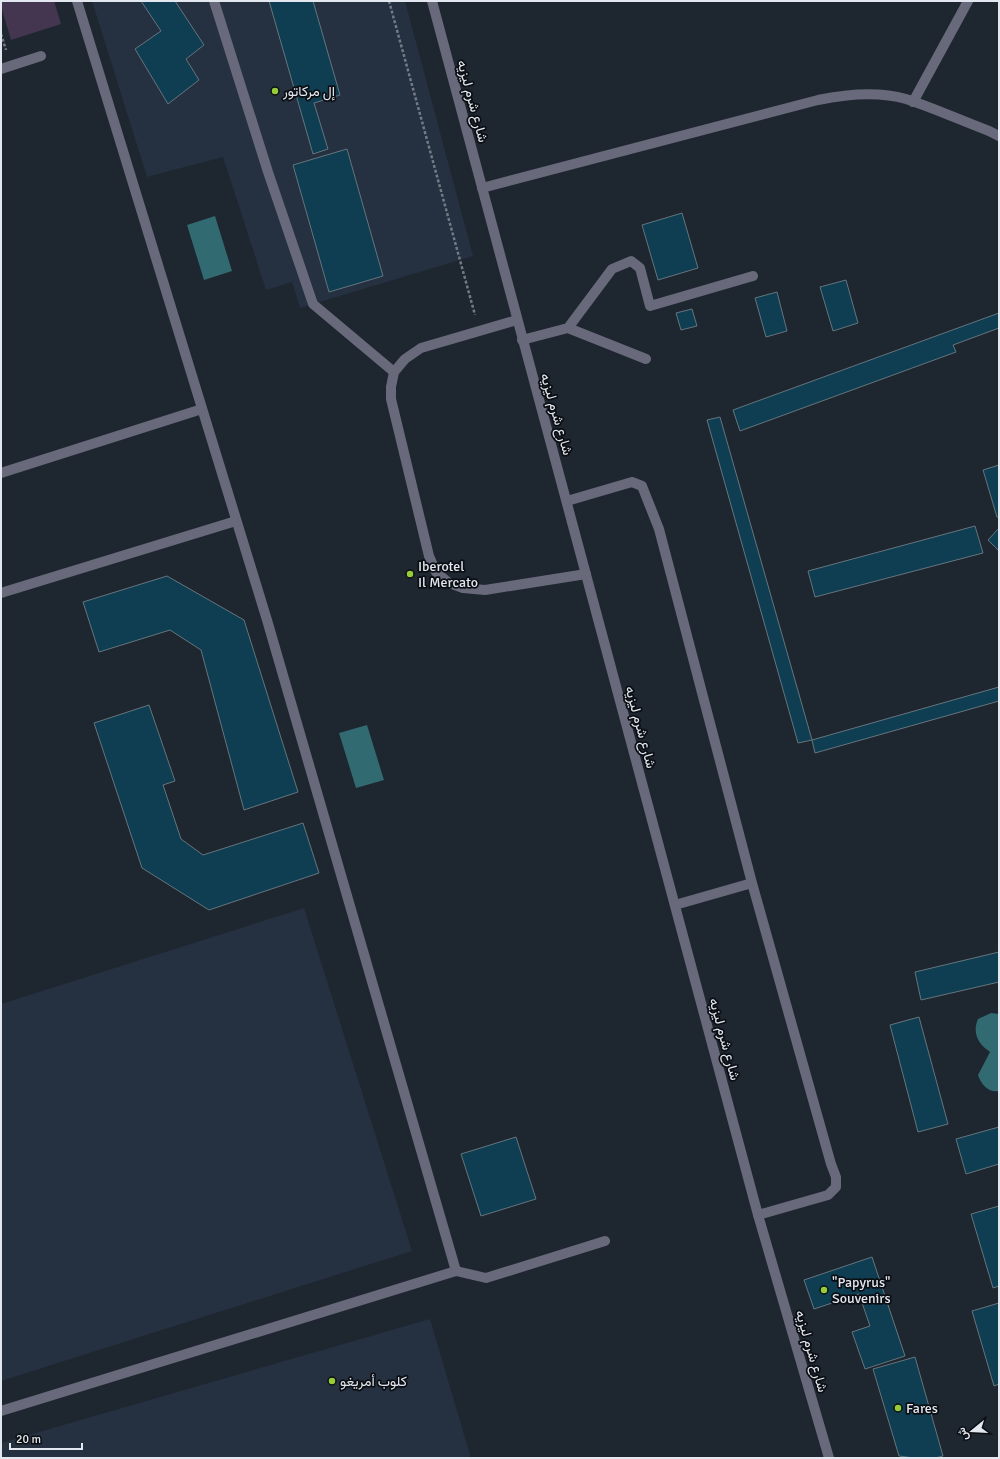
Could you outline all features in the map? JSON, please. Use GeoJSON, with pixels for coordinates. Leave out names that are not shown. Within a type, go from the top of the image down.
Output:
{"type":"FeatureCollection","features":[{"type":"Feature","properties":{"kind":"street"},"geometry":{"type":"LineString","coordinates":[[77,1],[267,620],[456,1271]]}},
{"type":"Feature","properties":{"kind":"street"},"geometry":{"type":"LineString","coordinates":[[214,1],[268,172],[313,304],[394,372]]}},
{"type":"Feature","properties":{"kind":"street","name":"شارع شرم ليزيه"},"geometry":{"type":"LineString","coordinates":[[432,1],[758,1215],[829,1458]]}},
{"type":"Feature","properties":{"kind":"street"},"geometry":{"type":"LineString","coordinates":[[913,102],[968,1]]}},
{"type":"Feature","properties":{"kind":"street"},"geometry":{"type":"LineString","coordinates":[[1,69],[41,56]]}},
{"type":"Feature","properties":{"kind":"street"},"geometry":{"type":"LineString","coordinates":[[482,188],[842,95],[866,94],[906,99],[999,136]]}},
{"type":"Feature","properties":{"kind":"street"},"geometry":{"type":"LineString","coordinates":[[568,328],[612,269],[631,261],[640,268],[650,306],[753,276]]}},
{"type":"Feature","properties":{"kind":"street"},"geometry":{"type":"LineString","coordinates":[[517,320],[421,348],[405,359],[394,372],[391,387],[391,399],[429,556],[436,572],[449,583],[463,588],[485,590],[586,574]]}},
{"type":"Feature","properties":{"kind":"street"},"geometry":{"type":"LineString","coordinates":[[522,340],[568,328],[646,359]]}},
{"type":"Feature","properties":{"kind":"street"},"geometry":{"type":"LineString","coordinates":[[1,473],[202,409]]}},
{"type":"Feature","properties":{"kind":"street"},"geometry":{"type":"LineString","coordinates":[[567,501],[632,482],[642,486],[659,529],[752,883],[829,1158],[836,1177],[836,1187],[828,1195],[758,1215]]}},
{"type":"Feature","properties":{"kind":"street"},"geometry":{"type":"LineString","coordinates":[[1,593],[236,521]]}},
{"type":"Feature","properties":{"kind":"street"},"geometry":{"type":"LineString","coordinates":[[675,905],[752,883]]}},
{"type":"Feature","properties":{"kind":"street"},"geometry":{"type":"LineString","coordinates":[[1,1411],[456,1271],[486,1278],[605,1241]]}},
{"type":"Feature","properties":{"kind":"path"},"geometry":{"type":"LineString","coordinates":[[389,1],[479,331]]}},
{"type":"Feature","properties":{"kind":"shaded area"},"geometry":{"type":"Polygon","coordinates":[[[1,1],[54,1],[61,24],[11,40],[1,6],[1,1]]]}},
{"type":"Feature","properties":{"kind":"shaded area","name":"إل مركاتور"},"geometry":{"type":"Polygon","coordinates":[[[92,1],[405,1],[473,256],[300,308],[292,282],[266,290],[223,157],[147,177],[92,1]]]}},
{"type":"Feature","properties":{"kind":"shaded area"},"geometry":{"type":"Polygon","coordinates":[[[215,216],[232,271],[204,280],[187,225],[215,216]]]}},
{"type":"Feature","properties":{"kind":"shaded area"},"geometry":{"type":"Polygon","coordinates":[[[367,725],[384,780],[356,788],[339,733],[367,725]]]}},
{"type":"Feature","properties":{"kind":"shaded area"},"geometry":{"type":"Polygon","coordinates":[[[304,908],[412,1251],[1,1381],[1,1004],[304,908]]]}},
{"type":"Feature","properties":{"kind":"shaded area"},"geometry":{"type":"Polygon","coordinates":[[[991,1013],[999,1014],[999,1091],[992,1091],[988,1089],[981,1082],[978,1075],[990,1052],[979,1042],[977,1038],[976,1024],[978,1019],[991,1013]]]}},
{"type":"Feature","properties":{"kind":"shaded area","name":"كلوب أمريغو"},"geometry":{"type":"Polygon","coordinates":[[[430,1319],[471,1458],[1,1458],[1,1443],[430,1319]]]}},
{"type":"Feature","properties":{"kind":"building"},"geometry":{"type":"Polygon","coordinates":[[[141,1],[175,1],[204,45],[186,59],[199,80],[168,104],[135,49],[161,31],[141,1]]]}},
{"type":"Feature","properties":{"kind":"building"},"geometry":{"type":"Polygon","coordinates":[[[269,1],[313,1],[340,95],[314,103],[328,149],[313,154],[269,1]]]}},
{"type":"Feature","properties":{"kind":"building"},"geometry":{"type":"Polygon","coordinates":[[[347,149],[383,276],[329,292],[293,165],[347,149]]]}},
{"type":"Feature","properties":{"kind":"building"},"geometry":{"type":"Polygon","coordinates":[[[682,213],[698,268],[658,280],[642,225],[682,213]]]}},
{"type":"Feature","properties":{"kind":"building"},"geometry":{"type":"Polygon","coordinates":[[[846,280],[858,323],[833,331],[820,287],[846,280]]]}},
{"type":"Feature","properties":{"kind":"building"},"geometry":{"type":"Polygon","coordinates":[[[777,292],[787,331],[766,337],[755,298],[777,292]]]}},
{"type":"Feature","properties":{"kind":"building"},"geometry":{"type":"Polygon","coordinates":[[[692,309],[697,326],[681,330],[676,313],[692,309]]]}},
{"type":"Feature","properties":{"kind":"building"},"geometry":{"type":"Polygon","coordinates":[[[999,313],[999,328],[953,345],[956,352],[740,431],[733,410],[999,313]]]}},
{"type":"Feature","properties":{"kind":"building"},"geometry":{"type":"Polygon","coordinates":[[[720,417],[812,740],[798,743],[707,420],[720,417]]]}},
{"type":"Feature","properties":{"kind":"building"},"geometry":{"type":"Polygon","coordinates":[[[999,465],[999,517],[997,517],[983,470],[999,465]]]}},
{"type":"Feature","properties":{"kind":"building"},"geometry":{"type":"Polygon","coordinates":[[[975,526],[983,553],[815,597],[808,571],[975,526]]]}},
{"type":"Feature","properties":{"kind":"building"},"geometry":{"type":"Polygon","coordinates":[[[999,528],[999,551],[988,540],[999,528]]]}},
{"type":"Feature","properties":{"kind":"building"},"geometry":{"type":"Polygon","coordinates":[[[167,576],[244,620],[298,792],[244,810],[201,650],[170,630],[99,652],[83,602],[167,576]]]}},
{"type":"Feature","properties":{"kind":"building"},"geometry":{"type":"Polygon","coordinates":[[[999,687],[999,701],[815,753],[812,740],[999,687]]]}},
{"type":"Feature","properties":{"kind":"building"},"geometry":{"type":"Polygon","coordinates":[[[149,705],[175,781],[163,785],[181,839],[203,855],[303,823],[319,873],[209,910],[142,868],[94,723],[149,705]]]}},
{"type":"Feature","properties":{"kind":"building"},"geometry":{"type":"Polygon","coordinates":[[[999,952],[999,982],[921,1000],[915,972],[999,952]]]}},
{"type":"Feature","properties":{"kind":"building"},"geometry":{"type":"Polygon","coordinates":[[[919,1017],[948,1124],[918,1132],[890,1025],[919,1017]]]}},
{"type":"Feature","properties":{"kind":"building"},"geometry":{"type":"Polygon","coordinates":[[[999,1127],[999,1164],[966,1174],[956,1139],[999,1127]]]}},
{"type":"Feature","properties":{"kind":"building"},"geometry":{"type":"Polygon","coordinates":[[[516,1137],[536,1199],[481,1216],[461,1154],[516,1137]]]}},
{"type":"Feature","properties":{"kind":"building"},"geometry":{"type":"Polygon","coordinates":[[[999,1206],[999,1286],[993,1288],[971,1214],[999,1206]]]}},
{"type":"Feature","properties":{"kind":"building"},"geometry":{"type":"Polygon","coordinates":[[[872,1257],[905,1356],[865,1369],[852,1332],[870,1326],[859,1294],[814,1309],[804,1280],[872,1257]]]}},
{"type":"Feature","properties":{"kind":"building"},"geometry":{"type":"Polygon","coordinates":[[[999,1303],[999,1384],[994,1386],[972,1311],[999,1303]]]}},
{"type":"Feature","properties":{"kind":"building"},"geometry":{"type":"Polygon","coordinates":[[[915,1357],[943,1456],[935,1458],[899,1456],[873,1369],[915,1357]]]}},
{"type":"Feature","properties":{"kind":"place","name":"إل مركاتور"},"geometry":{"type":"Point","coordinates":[275,91]}},
{"type":"Feature","properties":{"kind":"place","name":"Iberotel Il Mercato"},"geometry":{"type":"Point","coordinates":[410,574]}},
{"type":"Feature","properties":{"kind":"place","name":"\"Papyrus\" Souvenirs"},"geometry":{"type":"Point","coordinates":[824,1290]}},
{"type":"Feature","properties":{"kind":"place","name":"كلوب أمريغو"},"geometry":{"type":"Point","coordinates":[332,1381]}},
{"type":"Feature","properties":{"kind":"place","name":"Fares"},"geometry":{"type":"Point","coordinates":[898,1408]}}]}
